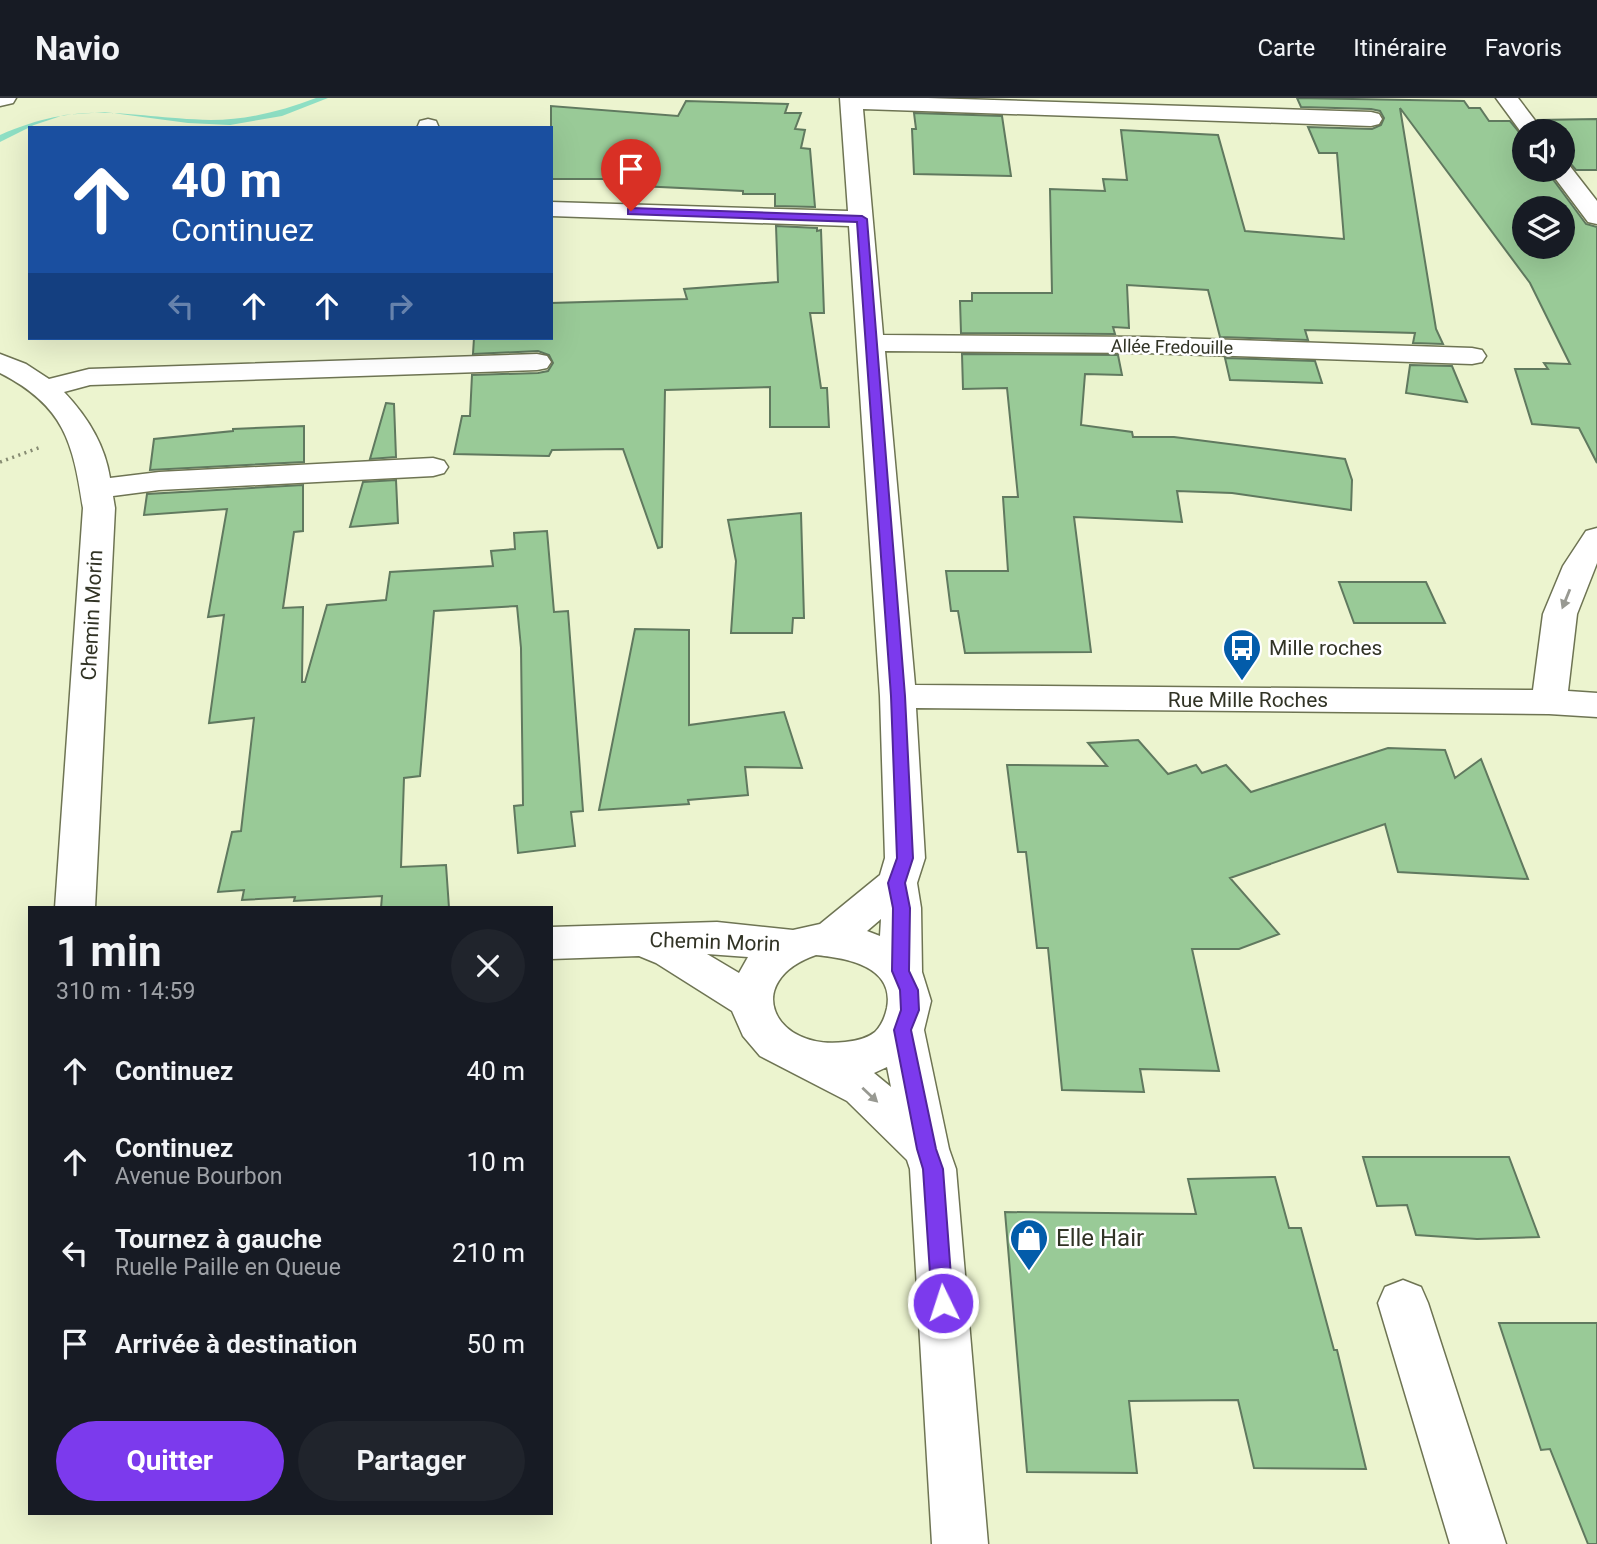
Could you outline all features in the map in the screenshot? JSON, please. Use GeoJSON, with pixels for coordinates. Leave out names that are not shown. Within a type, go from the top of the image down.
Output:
{"type":"FeatureCollection","features":[{"type":"Feature","properties":{"kind":"street"},"geometry":{"type":"LineString","coordinates":[[0,100],[5,98]]}},
{"type":"Feature","properties":{"kind":"street"},"geometry":{"type":"LineString","coordinates":[[1507,98],[1523,119]]}},
{"type":"Feature","properties":{"kind":"street"},"geometry":{"type":"LineString","coordinates":[[901,971],[901,908],[897,883],[905,858],[898,696],[851,100],[1371,118]]}},
{"type":"Feature","properties":{"kind":"street"},"geometry":{"type":"LineString","coordinates":[[1570,182],[1597,217]]}},
{"type":"Feature","properties":{"kind":"street"},"geometry":{"type":"LineString","coordinates":[[553,209],[862,219]]}},
{"type":"Feature","properties":{"kind":"street","name":"Allée Fredouille"},"geometry":{"type":"LineString","coordinates":[[872,343],[1146,345],[1472,356]]}},
{"type":"Feature","properties":{"kind":"street","name":"Chemin Morin"},"geometry":{"type":"LineString","coordinates":[[0,362],[28,375],[66,408],[91,460],[99,508],[75,906]]}},
{"type":"Feature","properties":{"kind":"street"},"geometry":{"type":"LineString","coordinates":[[44,389],[89,377],[537,362]]}},
{"type":"Feature","properties":{"kind":"street"},"geometry":{"type":"LineString","coordinates":[[96,489],[159,481],[433,467]]}},
{"type":"Feature","properties":{"kind":"street"},"geometry":{"type":"LineString","coordinates":[[1549,702],[1560,614],[1591,558]]}},
{"type":"Feature","properties":{"kind":"street","name":"Rue Mille Roches"},"geometry":{"type":"LineString","coordinates":[[898,696],[1549,702],[1597,705]]}},
{"type":"Feature","properties":{"kind":"street"},"geometry":{"type":"LineString","coordinates":[[897,883],[811,942],[772,958],[757,976],[752,988],[752,1002],[754,1017],[766,1036],[786,1052],[812,1061],[863,1088],[926,1149]]}},
{"type":"Feature","properties":{"kind":"street","name":"Chemin Morin"},"geometry":{"type":"LineString","coordinates":[[553,943],[717,938],[811,942]]}},
{"type":"Feature","properties":{"kind":"street","name":"Chemin Morin"},"geometry":{"type":"LineString","coordinates":[[638,939],[671,952],[752,1002]]}},
{"type":"Feature","properties":{"kind":"street"},"geometry":{"type":"LineString","coordinates":[[811,942],[865,944],[884,954],[901,971],[909,990],[910,1010],[902,1030],[887,1045],[865,1058],[840,1062],[812,1061]]}},
{"type":"Feature","properties":{"kind":"street"},"geometry":{"type":"LineString","coordinates":[[902,1030],[926,1149],[933,1169],[960,1544]]}},
{"type":"Feature","properties":{"kind":"street"},"geometry":{"type":"LineString","coordinates":[[1403,1303],[1478,1544]]}},
{"type":"Feature","properties":{"kind":"building"},"geometry":{"type":"Polygon","coordinates":[[[1297,98],[1464,101],[1469,108],[1480,108],[1489,121],[1510,121],[1512,123],[1512,182],[1555,182],[1565,196],[1512,196],[1512,259],[1400,108],[1436,329],[1443,344],[1413,343],[1415,333],[1305,330],[1308,340],[1220,337],[1208,290],[1127,285],[1129,328],[1113,327],[1115,334],[961,333],[960,301],[972,301],[972,293],[1052,293],[1050,189],[1105,191],[1103,179],[1127,180],[1121,130],[1218,135],[1245,231],[1344,239],[1337,153],[1319,153],[1308,127],[1372,129],[1381,125],[1384,118],[1380,111],[1301,107],[1297,98]]]}},
{"type":"Feature","properties":{"kind":"building"},"geometry":{"type":"Polygon","coordinates":[[[686,101],[788,104],[785,113],[801,113],[795,129],[805,130],[801,148],[810,149],[815,207],[775,206],[775,194],[619,185],[621,179],[553,179],[551,106],[678,116],[686,101]]]}},
{"type":"Feature","properties":{"kind":"building"},"geometry":{"type":"Polygon","coordinates":[[[914,113],[1002,116],[1011,176],[914,174],[914,113]]]}},
{"type":"Feature","properties":{"kind":"building"},"geometry":{"type":"Polygon","coordinates":[[[1575,119],[1597,119],[1597,170],[1575,169],[1575,119]]]}},
{"type":"Feature","properties":{"kind":"building"},"geometry":{"type":"Polygon","coordinates":[[[1575,209],[1586,224],[1597,227],[1597,463],[1579,428],[1532,424],[1515,369],[1548,369],[1544,363],[1570,364],[1530,283],[1512,259],[1575,259],[1575,209]]]}},
{"type":"Feature","properties":{"kind":"building"},"geometry":{"type":"Polygon","coordinates":[[[776,226],[821,230],[824,313],[810,313],[821,388],[827,388],[829,427],[770,427],[770,387],[665,390],[662,547],[658,548],[623,449],[552,450],[549,456],[454,454],[462,416],[470,416],[472,375],[538,373],[548,371],[553,363],[549,355],[538,351],[473,354],[474,340],[553,340],[553,303],[687,299],[684,289],[778,282],[776,226]]]}},
{"type":"Feature","properties":{"kind":"building"},"geometry":{"type":"Polygon","coordinates":[[[962,354],[1118,355],[1122,375],[1085,374],[1081,425],[1132,432],[1133,437],[1174,437],[1345,459],[1352,480],[1351,510],[1232,493],[1177,491],[1182,522],[1074,517],[1091,652],[965,653],[958,611],[951,611],[946,571],[1008,571],[1003,497],[1018,497],[1007,388],[963,389],[962,354]]]}},
{"type":"Feature","properties":{"kind":"building"},"geometry":{"type":"Polygon","coordinates":[[[1225,358],[1315,361],[1322,383],[1230,380],[1225,358]]]}},
{"type":"Feature","properties":{"kind":"building"},"geometry":{"type":"Polygon","coordinates":[[[1410,365],[1452,366],[1467,402],[1406,393],[1410,365]]]}},
{"type":"Feature","properties":{"kind":"building"},"geometry":{"type":"Polygon","coordinates":[[[386,403],[394,404],[396,457],[370,459],[386,403]]]}},
{"type":"Feature","properties":{"kind":"building"},"geometry":{"type":"Polygon","coordinates":[[[304,426],[304,462],[150,470],[154,439],[233,429],[304,426]]]}},
{"type":"Feature","properties":{"kind":"building"},"geometry":{"type":"Polygon","coordinates":[[[396,480],[398,523],[350,527],[363,482],[396,480]]]}},
{"type":"Feature","properties":{"kind":"building"},"geometry":{"type":"Polygon","coordinates":[[[303,485],[303,531],[294,532],[283,608],[303,607],[302,682],[305,682],[327,605],[386,600],[390,572],[493,566],[491,551],[515,549],[514,533],[547,531],[554,612],[568,611],[583,811],[571,812],[575,846],[518,853],[514,806],[523,805],[521,648],[517,606],[434,611],[420,776],[404,778],[401,867],[446,865],[449,906],[381,906],[382,896],[294,901],[295,897],[242,900],[244,890],[218,892],[232,832],[241,831],[254,718],[209,723],[224,615],[208,617],[227,509],[144,515],[147,494],[303,485]]]}},
{"type":"Feature","properties":{"kind":"building"},"geometry":{"type":"Polygon","coordinates":[[[801,513],[804,618],[793,618],[792,633],[731,633],[736,561],[728,520],[801,513]]]}},
{"type":"Feature","properties":{"kind":"building"},"geometry":{"type":"Polygon","coordinates":[[[1339,582],[1426,582],[1445,623],[1354,623],[1339,582]]]}},
{"type":"Feature","properties":{"kind":"building"},"geometry":{"type":"Polygon","coordinates":[[[635,629],[689,630],[689,725],[784,712],[802,768],[745,767],[748,795],[688,800],[689,804],[599,810],[635,629]]]}},
{"type":"Feature","properties":{"kind":"building"},"geometry":{"type":"Polygon","coordinates":[[[1138,740],[1168,774],[1196,765],[1202,773],[1226,765],[1251,792],[1388,748],[1445,750],[1455,778],[1481,759],[1528,879],[1398,872],[1385,824],[1230,878],[1279,934],[1239,949],[1192,949],[1219,1071],[1140,1069],[1144,1092],[1062,1090],[1048,948],[1037,948],[1026,852],[1018,852],[1007,765],[1107,766],[1088,743],[1138,740]]]}},
{"type":"Feature","properties":{"kind":"building"},"geometry":{"type":"Polygon","coordinates":[[[1363,1157],[1509,1157],[1539,1237],[1477,1239],[1416,1235],[1407,1205],[1377,1206],[1363,1157]]]}},
{"type":"Feature","properties":{"kind":"building"},"geometry":{"type":"Polygon","coordinates":[[[1275,1177],[1289,1228],[1301,1228],[1334,1350],[1337,1350],[1366,1469],[1254,1468],[1238,1400],[1129,1401],[1137,1473],[1027,1472],[1005,1212],[1196,1214],[1188,1179],[1275,1177]]]}},
{"type":"Feature","properties":{"kind":"building"},"geometry":{"type":"Polygon","coordinates":[[[1499,1323],[1597,1323],[1597,1544],[1588,1544],[1550,1449],[1541,1450],[1499,1323]]]}},
{"type":"Feature","properties":{"kind":"waterway"},"geometry":{"type":"LineString","coordinates":[[0,139],[47,117],[84,109],[126,111],[188,121],[230,122],[278,114],[324,98]]}},
{"type":"Feature","properties":{"kind":"place","name":"Mille roches"},"geometry":{"type":"Point","coordinates":[1242,682]}},
{"type":"Feature","properties":{"kind":"place","name":"Elle Hair"},"geometry":{"type":"Point","coordinates":[1029,1272]}},
{"type":"Feature","properties":{"kind":"route"},"geometry":{"type":"LineString","coordinates":[[631,211],[862,219],[898,696],[905,858],[897,883],[901,908],[901,971],[909,990],[910,1010],[902,1030],[926,1149],[933,1169],[943,1303]]}}]}
